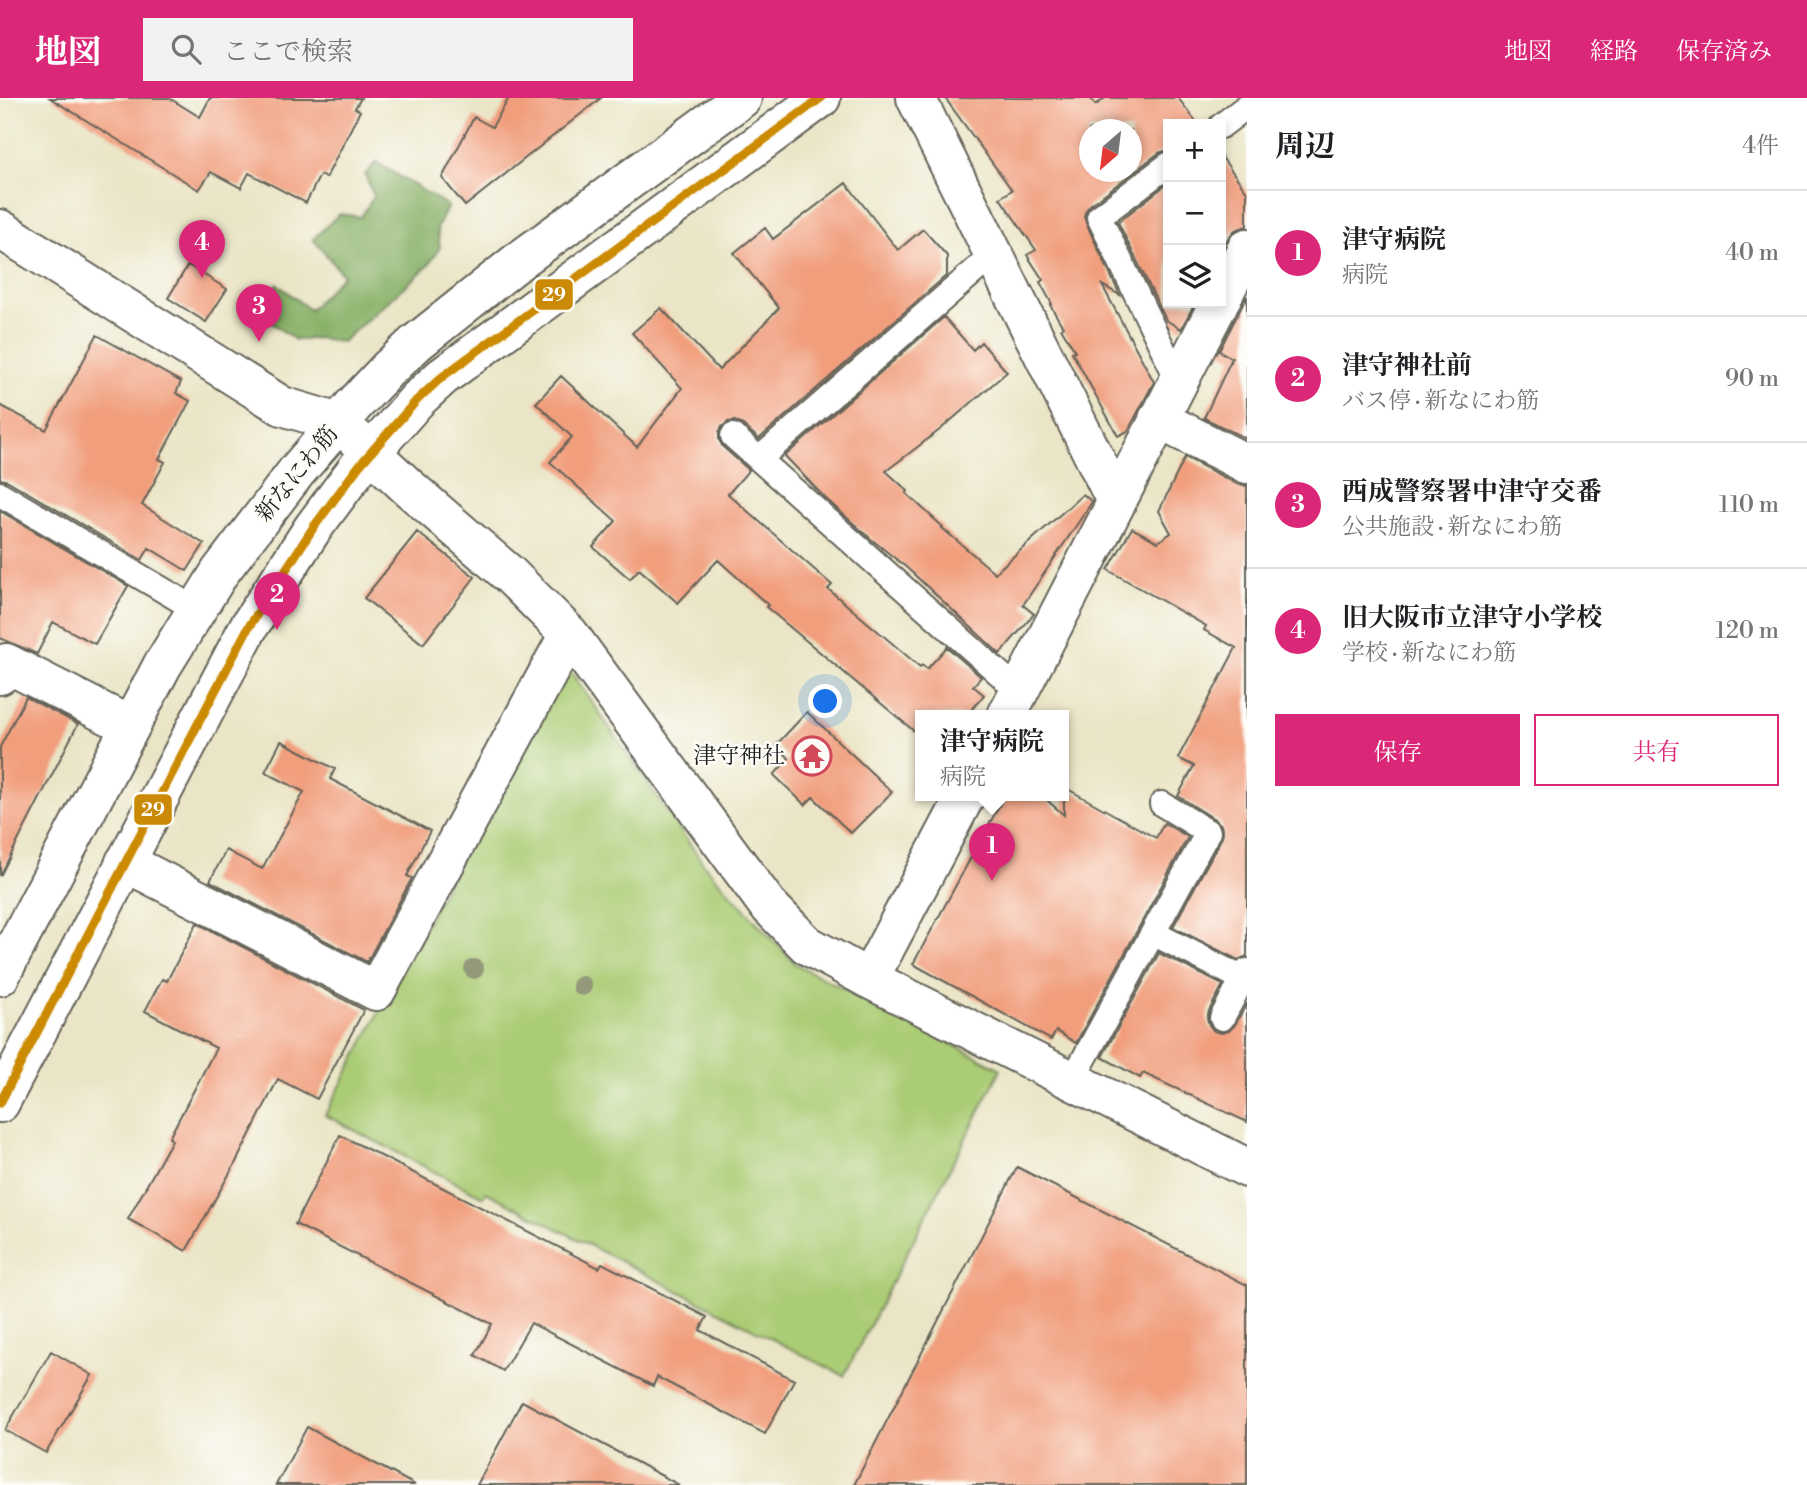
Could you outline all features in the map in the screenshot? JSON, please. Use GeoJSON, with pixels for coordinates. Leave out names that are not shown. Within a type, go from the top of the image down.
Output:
{"type":"FeatureCollection","features":[{"type":"Feature","properties":{"kind":"street","name":"新なにわ筋"},"geometry":{"type":"LineString","coordinates":[[3,960],[162,666],[220,572],[339,422],[416,343],[520,260],[742,98]]}},
{"type":"Feature","properties":{"kind":"street","name":"新なにわ筋"},"geometry":{"type":"LineString","coordinates":[[0,1103],[248,628],[313,528],[371,452],[417,400],[442,377],[821,98]]}},
{"type":"Feature","properties":{"kind":"street"},"geometry":{"type":"LineString","coordinates":[[916,98],[1116,501]]}},
{"type":"Feature","properties":{"kind":"street"},"geometry":{"type":"LineString","coordinates":[[0,229],[282,405],[339,422],[408,487],[510,575],[569,634],[767,904],[807,945],[869,979],[1247,1168]]}},
{"type":"Feature","properties":{"kind":"street"},"geometry":{"type":"LineString","coordinates":[[1226,289],[1247,248]]}},
{"type":"Feature","properties":{"kind":"street"},"geometry":{"type":"LineString","coordinates":[[1013,703],[1216,308]]}},
{"type":"Feature","properties":{"kind":"street"},"geometry":{"type":"LineString","coordinates":[[1158,419],[1247,464]]}},
{"type":"Feature","properties":{"kind":"street"},"geometry":{"type":"LineString","coordinates":[[125,862],[376,991],[569,634]]}},
{"type":"Feature","properties":{"kind":"street"},"geometry":{"type":"LineString","coordinates":[[0,675],[6,663],[130,726]]}},
{"type":"Feature","properties":{"kind":"street"},"geometry":{"type":"LineString","coordinates":[[869,979],[963,801]]}},
{"type":"Feature","properties":{"kind":"lane"},"geometry":{"type":"LineString","coordinates":[[1226,122],[1247,106]]}},
{"type":"Feature","properties":{"kind":"lane"},"geometry":{"type":"LineString","coordinates":[[1163,169],[1099,217],[1178,380]]}},
{"type":"Feature","properties":{"kind":"lane"},"geometry":{"type":"LineString","coordinates":[[759,459],[993,255]]}},
{"type":"Feature","properties":{"kind":"lane"},"geometry":{"type":"LineString","coordinates":[[733,436],[1013,703]]}},
{"type":"Feature","properties":{"kind":"lane"},"geometry":{"type":"LineString","coordinates":[[0,494],[197,610]]}},
{"type":"Feature","properties":{"kind":"lane"},"geometry":{"type":"LineString","coordinates":[[1073,1081],[1208,832],[1162,804]]}},
{"type":"Feature","properties":{"kind":"lane"},"geometry":{"type":"LineString","coordinates":[[1153,933],[1245,975],[1222,1018]]}},
{"type":"Feature","properties":{"kind":"green space"},"geometry":{"type":"Polygon","coordinates":[[[376,162],[448,206],[437,228],[440,247],[428,266],[342,342],[319,338],[295,340],[258,313],[277,284],[310,310],[343,275],[313,239],[339,214],[361,217],[374,196],[365,175],[376,162]]]}},
{"type":"Feature","properties":{"kind":"green space"},"geometry":{"type":"Polygon","coordinates":[[[564,662],[705,866],[795,964],[1001,1069],[844,1376],[486,1192],[483,1197],[325,1115],[564,662]]]}},
{"type":"Feature","properties":{"kind":"building"},"geometry":{"type":"Polygon","coordinates":[[[50,98],[169,98],[200,117],[210,98],[361,98],[355,108],[360,111],[326,178],[320,175],[306,203],[249,173],[241,188],[211,172],[199,190],[50,98]]]}},
{"type":"Feature","properties":{"kind":"building"},"geometry":{"type":"Polygon","coordinates":[[[509,98],[601,98],[465,206],[442,178],[474,117],[492,127],[509,98]]]}},
{"type":"Feature","properties":{"kind":"building"},"geometry":{"type":"Polygon","coordinates":[[[945,98],[1090,98],[1096,105],[1105,98],[1178,98],[1194,119],[1163,119],[1163,152],[1142,166],[1142,119],[1079,119],[1079,182],[1121,182],[1090,205],[1084,216],[1120,295],[1102,285],[1154,382],[1128,431],[1118,436],[1072,352],[1075,351],[1040,282],[1043,280],[1027,255],[1036,250],[1000,198],[1012,190],[945,98]]]}},
{"type":"Feature","properties":{"kind":"building"},"geometry":{"type":"Polygon","coordinates":[[[1226,163],[1247,192],[1247,226],[1235,230],[1226,242],[1226,163]]]}},
{"type":"Feature","properties":{"kind":"building"},"geometry":{"type":"Polygon","coordinates":[[[846,183],[898,250],[923,229],[947,256],[947,275],[759,439],[735,421],[728,422],[719,432],[723,447],[749,470],[728,494],[832,585],[828,589],[920,667],[922,665],[927,669],[947,647],[981,677],[973,686],[984,695],[971,710],[915,710],[915,732],[766,607],[768,605],[718,560],[678,603],[639,569],[630,579],[593,547],[616,521],[550,462],[572,437],[536,403],[561,376],[637,447],[682,388],[632,333],[661,308],[719,370],[779,308],[734,253],[765,228],[773,239],[846,183]]]}},
{"type":"Feature","properties":{"kind":"building"},"geometry":{"type":"Polygon","coordinates":[[[1163,187],[1163,308],[1192,308],[1181,329],[1166,320],[1118,222],[1163,187]]]}},
{"type":"Feature","properties":{"kind":"building"},"geometry":{"type":"Polygon","coordinates":[[[188,265],[227,289],[206,322],[168,298],[188,265]]]}},
{"type":"Feature","properties":{"kind":"building"},"geometry":{"type":"Polygon","coordinates":[[[1247,296],[1247,439],[1204,418],[1232,358],[1219,351],[1247,296]]]}},
{"type":"Feature","properties":{"kind":"building"},"geometry":{"type":"Polygon","coordinates":[[[944,317],[973,350],[981,342],[1007,372],[941,429],[886,471],[942,528],[995,573],[1083,494],[1092,502],[1023,605],[1034,614],[1000,654],[907,568],[825,498],[785,456],[944,317]]]}},
{"type":"Feature","properties":{"kind":"building"},"geometry":{"type":"Polygon","coordinates":[[[97,335],[181,382],[176,393],[190,401],[159,459],[165,462],[142,505],[204,544],[187,571],[149,548],[142,560],[8,481],[0,479],[0,405],[46,430],[97,335]]]}},
{"type":"Feature","properties":{"kind":"building"},"geometry":{"type":"Polygon","coordinates":[[[1185,457],[1237,484],[1247,486],[1247,956],[1238,960],[1173,927],[1223,833],[1216,820],[1178,796],[1194,766],[1178,758],[1236,648],[1204,630],[1206,626],[1108,570],[1132,528],[1158,542],[1171,533],[1159,511],[1185,457]]]}},
{"type":"Feature","properties":{"kind":"building"},"geometry":{"type":"Polygon","coordinates":[[[0,511],[128,586],[95,644],[53,622],[37,654],[0,638],[0,511]]]}},
{"type":"Feature","properties":{"kind":"building"},"geometry":{"type":"Polygon","coordinates":[[[417,532],[475,577],[423,644],[364,598],[417,532]]]}},
{"type":"Feature","properties":{"kind":"building"},"geometry":{"type":"Polygon","coordinates":[[[26,697],[78,724],[0,876],[0,747],[26,697]]]}},
{"type":"Feature","properties":{"kind":"building"},"geometry":{"type":"Polygon","coordinates":[[[807,712],[892,792],[851,833],[813,797],[805,805],[774,775],[789,758],[776,745],[807,712]]]}},
{"type":"Feature","properties":{"kind":"building"},"geometry":{"type":"Polygon","coordinates":[[[281,741],[335,769],[330,779],[430,831],[407,876],[412,878],[367,962],[210,881],[226,850],[262,869],[304,792],[265,772],[281,741]]]}},
{"type":"Feature","properties":{"kind":"building"},"geometry":{"type":"Polygon","coordinates":[[[1069,790],[1156,838],[1164,823],[1188,837],[1076,1043],[1056,1031],[1051,1040],[913,964],[1002,801],[1048,801],[1064,815],[1064,801],[1069,801],[1069,790]]]}},
{"type":"Feature","properties":{"kind":"building"},"geometry":{"type":"Polygon","coordinates":[[[197,923],[364,1010],[317,1099],[278,1079],[236,1162],[186,1251],[128,1219],[172,1140],[169,1138],[216,1048],[145,1011],[162,979],[167,981],[197,923]]]}},
{"type":"Feature","properties":{"kind":"building"},"geometry":{"type":"Polygon","coordinates":[[[1159,953],[1223,985],[1207,1018],[1214,1031],[1222,1033],[1230,1030],[1247,1003],[1247,1122],[1143,1073],[1140,1078],[1102,1057],[1159,953]]]}},
{"type":"Feature","properties":{"kind":"building"},"geometry":{"type":"Polygon","coordinates":[[[340,1135],[599,1268],[602,1263],[707,1317],[700,1330],[794,1380],[765,1434],[657,1377],[653,1386],[531,1323],[503,1371],[475,1355],[492,1324],[295,1224],[340,1135]]]}},
{"type":"Feature","properties":{"kind":"building"},"geometry":{"type":"Polygon","coordinates":[[[1017,1167],[1247,1285],[1247,1485],[854,1485],[1017,1167]]]}},
{"type":"Feature","properties":{"kind":"building"},"geometry":{"type":"Polygon","coordinates":[[[51,1351],[92,1375],[46,1453],[5,1430],[51,1351]]]}},
{"type":"Feature","properties":{"kind":"building"},"geometry":{"type":"Polygon","coordinates":[[[522,1401],[679,1485],[477,1485],[522,1401]]]}},
{"type":"Feature","properties":{"kind":"building"},"geometry":{"type":"Polygon","coordinates":[[[307,1427],[415,1485],[276,1485],[307,1427]]]}},
{"type":"Feature","properties":{"kind":"transit line","name":"29"},"geometry":{"type":"LineString","coordinates":[[0,1103],[248,628],[313,528],[359,466],[417,400],[442,377],[821,98]]}},
{"type":"Feature","properties":{"kind":"place","name":"旧大阪市立津守小学校"},"geometry":{"type":"Point","coordinates":[202,278]}},
{"type":"Feature","properties":{"kind":"place","name":"西成警察署中津守交番"},"geometry":{"type":"Point","coordinates":[259,342]}},
{"type":"Feature","properties":{"kind":"place","name":"津守神社前"},"geometry":{"type":"Point","coordinates":[277,630]}},
{"type":"Feature","properties":{"kind":"place","name":"津守神社"},"geometry":{"type":"Point","coordinates":[812,756]}},
{"type":"Feature","properties":{"kind":"place","name":"津守病院"},"geometry":{"type":"Point","coordinates":[992,881]}}]}
